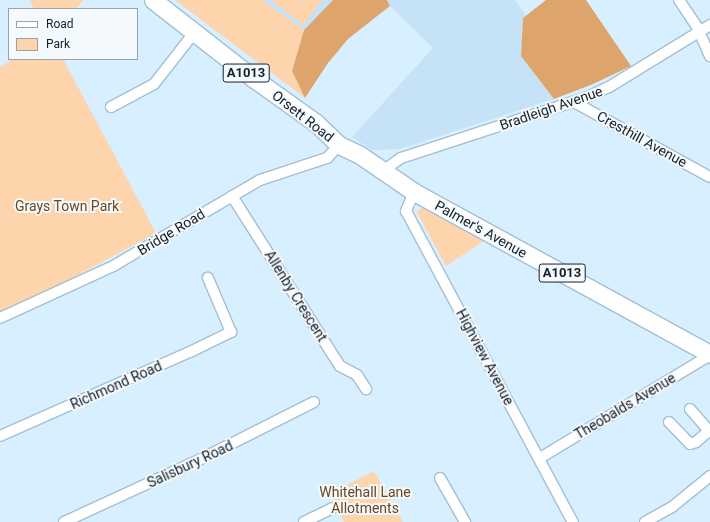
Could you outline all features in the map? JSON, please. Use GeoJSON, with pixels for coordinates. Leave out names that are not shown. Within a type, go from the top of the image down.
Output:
{"type":"FeatureCollection","features":[{"type":"Feature","properties":{"kind":"main road","name":"Orsett Road"},"geometry":{"type":"LineString","coordinates":[[153,0],[194,33],[316,123],[339,145]]}},
{"type":"Feature","properties":{"kind":"main road","name":"Palmer's Avenue"},"geometry":{"type":"LineString","coordinates":[[339,145],[360,155],[414,192],[710,354]]}},
{"type":"Feature","properties":{"kind":"street"},"geometry":{"type":"LineString","coordinates":[[679,0],[700,32],[710,56]]}},
{"type":"Feature","properties":{"kind":"street","name":"Bradleigh Avenue"},"geometry":{"type":"LineString","coordinates":[[383,171],[401,158],[574,102],[609,87],[710,26]]}},
{"type":"Feature","properties":{"kind":"street"},"geometry":{"type":"LineString","coordinates":[[111,107],[154,84],[194,33]]}},
{"type":"Feature","properties":{"kind":"street","name":"Cresthill Avenue"},"geometry":{"type":"LineString","coordinates":[[574,102],[710,177]]}},
{"type":"Feature","properties":{"kind":"street","name":"Bridge Road"},"geometry":{"type":"LineString","coordinates":[[0,318],[115,265],[260,180],[327,158],[339,145]]}},
{"type":"Feature","properties":{"kind":"street","name":"Highview Avenue"},"geometry":{"type":"LineString","coordinates":[[414,192],[406,211],[540,458],[573,522]]}},
{"type":"Feature","properties":{"kind":"street","name":"Allenby Crescent"},"geometry":{"type":"LineString","coordinates":[[232,196],[340,366],[357,375],[366,389]]}},
{"type":"Feature","properties":{"kind":"street","name":"Richmond Road"},"geometry":{"type":"LineString","coordinates":[[0,436],[190,352],[231,332],[208,278]]}},
{"type":"Feature","properties":{"kind":"street","name":"Theobalds Avenue"},"geometry":{"type":"LineString","coordinates":[[540,458],[710,354]]}},
{"type":"Feature","properties":{"kind":"street","name":"Salisbury Road"},"geometry":{"type":"LineString","coordinates":[[64,522],[205,458],[314,402]]}},
{"type":"Feature","properties":{"kind":"street"},"geometry":{"type":"LineString","coordinates":[[669,422],[690,444],[696,442],[710,430],[690,409]]}},
{"type":"Feature","properties":{"kind":"street"},"geometry":{"type":"LineString","coordinates":[[645,522],[672,507],[710,476]]}},
{"type":"Feature","properties":{"kind":"street"},"geometry":{"type":"LineString","coordinates":[[440,478],[464,522]]}},
{"type":"Feature","properties":{"kind":"street"},"geometry":{"type":"LineString","coordinates":[[304,522],[333,508]]}},
{"type":"Feature","properties":{"kind":"shaded area"},"geometry":{"type":"Polygon","coordinates":[[[262,0],[333,0],[304,30],[262,0]]]}},
{"type":"Feature","properties":{"kind":"shaded area"},"geometry":{"type":"Polygon","coordinates":[[[333,0],[387,0],[390,6],[348,39],[328,63],[305,98],[292,71],[304,30],[333,0]]]}},
{"type":"Feature","properties":{"kind":"shaded area"},"geometry":{"type":"Polygon","coordinates":[[[387,0],[515,0],[526,16],[523,19],[521,56],[554,99],[400,149],[372,150],[352,137],[433,48],[390,6],[387,0]]]}},
{"type":"Feature","properties":{"kind":"shaded area"},"geometry":{"type":"Polygon","coordinates":[[[546,0],[586,0],[631,66],[593,84],[554,99],[521,56],[523,18],[546,0]]]}},
{"type":"Feature","properties":{"kind":"green space"},"geometry":{"type":"Polygon","coordinates":[[[84,0],[76,8],[34,8],[30,1],[84,0]]]}},
{"type":"Feature","properties":{"kind":"green space"},"geometry":{"type":"Polygon","coordinates":[[[175,0],[262,0],[304,30],[292,71],[305,98],[175,0]]]}},
{"type":"Feature","properties":{"kind":"green space"},"geometry":{"type":"Polygon","coordinates":[[[271,0],[322,0],[303,25],[271,0]]]}},
{"type":"Feature","properties":{"kind":"green space","name":"Grays Town Park"},"geometry":{"type":"Polygon","coordinates":[[[11,60],[64,60],[156,233],[0,317],[0,67],[11,60]]]}},
{"type":"Feature","properties":{"kind":"green space"},"geometry":{"type":"Polygon","coordinates":[[[421,208],[425,208],[484,241],[446,266],[417,212],[421,208]]]}},
{"type":"Feature","properties":{"kind":"green space","name":"Whitehall Lane Allotments"},"geometry":{"type":"Polygon","coordinates":[[[374,471],[403,522],[344,522],[331,493],[374,471]]]}}]}
